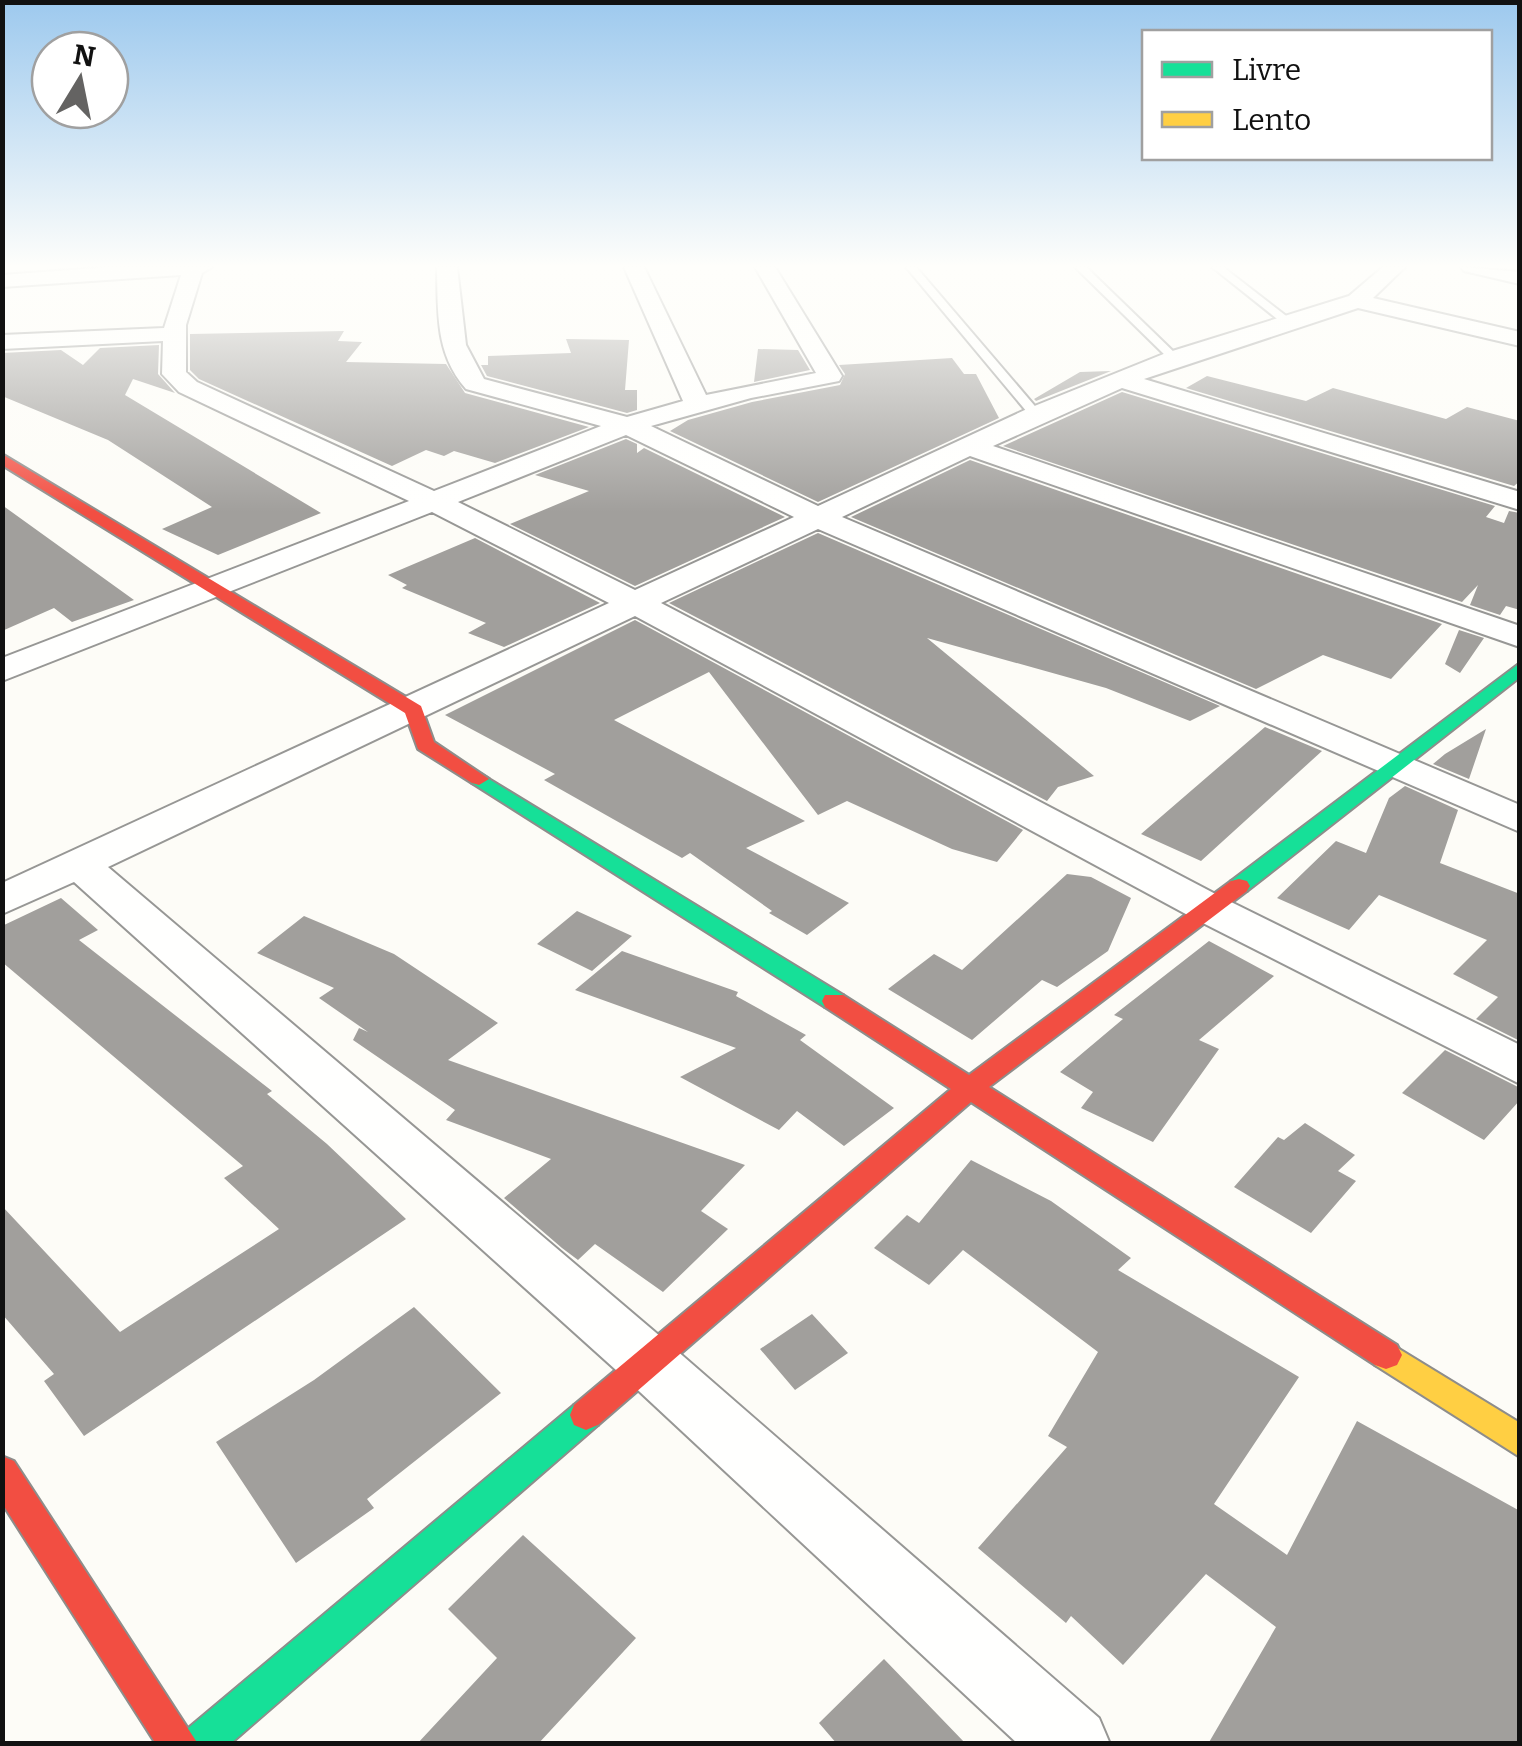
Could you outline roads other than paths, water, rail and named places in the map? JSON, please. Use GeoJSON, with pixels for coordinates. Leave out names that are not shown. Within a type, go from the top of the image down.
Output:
{"type":"FeatureCollection","features":[{"type":"Feature","properties":{"kind":"street"},"geometry":{"type":"LineString","coordinates":[[175,348],[174,374],[188,388],[437,502],[1210,909],[1520,1066]]}},
{"type":"Feature","properties":{"kind":"street"},"geometry":{"type":"LineString","coordinates":[[455,348],[462,373],[475,384],[627,425],[820,519],[1520,820]]}},
{"type":"Feature","properties":{"kind":"street"},"geometry":{"type":"LineString","coordinates":[[672,348],[698,405]]}},
{"type":"Feature","properties":{"kind":"street"},"geometry":{"type":"LineString","coordinates":[[2,671],[627,425],[830,376],[814,348]]}},
{"type":"Feature","properties":{"kind":"street"},"geometry":{"type":"LineString","coordinates":[[2,900],[639,605],[1036,415],[1206,348]]}},
{"type":"Feature","properties":{"kind":"street"},"geometry":{"type":"LineString","coordinates":[[1122,380],[1520,501]]}},
{"type":"Feature","properties":{"kind":"street"},"geometry":{"type":"LineString","coordinates":[[973,448],[1520,637]]}},
{"type":"Feature","properties":{"kind":"street"},"geometry":{"type":"LineString","coordinates":[[2,458],[218,586],[414,710],[425,745],[971,1087],[1520,1442]]}},
{"type":"Feature","properties":{"kind":"street"},"geometry":{"type":"LineString","coordinates":[[200,1744],[971,1087],[1210,909],[1520,668]]}},
{"type":"Feature","properties":{"kind":"street"},"geometry":{"type":"LineString","coordinates":[[79,864],[647,1361],[1073,1744]]}},
{"type":"Feature","properties":{"kind":"street"},"geometry":{"type":"LineString","coordinates":[[2,1472],[179,1744]]}},
{"type":"Feature","properties":{"kind":"lane"},"geometry":{"type":"LineString","coordinates":[[980,348],[1036,415]]}},
{"type":"Feature","properties":{"kind":"lane"},"geometry":{"type":"LineString","coordinates":[[1164,348],[1174,358]]}}]}
